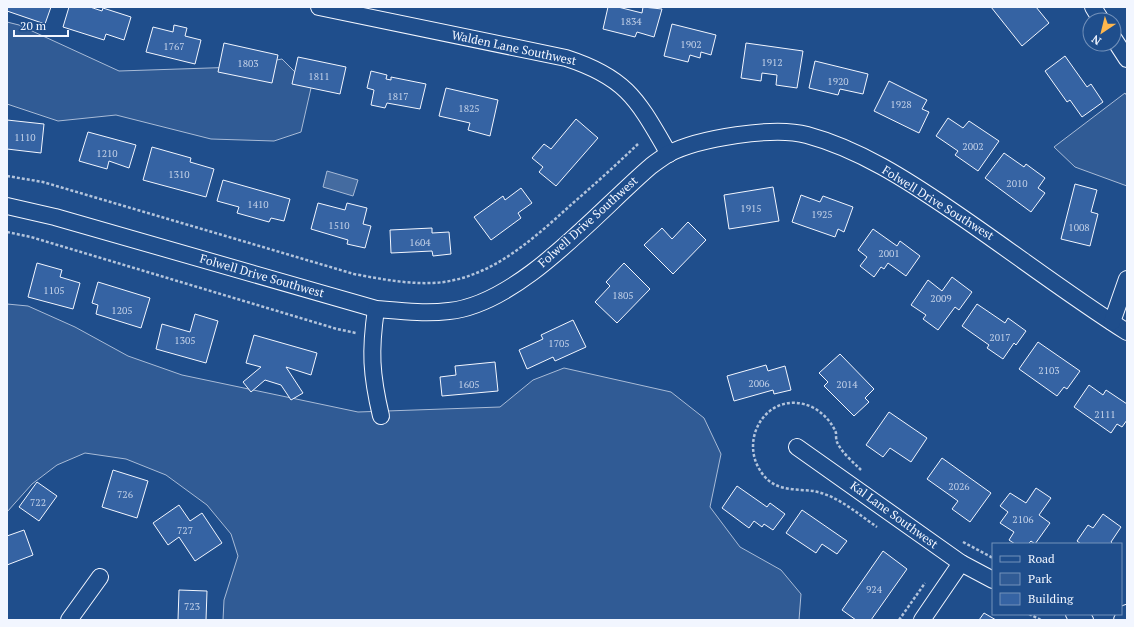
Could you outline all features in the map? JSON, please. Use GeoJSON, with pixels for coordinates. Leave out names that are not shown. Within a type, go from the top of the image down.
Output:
{"type":"FeatureCollection","features":[{"type":"Feature","properties":{"kind":"street","name":"Walden Lane Southwest"},"geometry":{"type":"LineString","coordinates":[[318,7],[566,58],[583,63],[604,73],[619,83],[632,95],[643,110],[669,154]]}},
{"type":"Feature","properties":{"kind":"street","name":"Folwell Drive Southwest"},"geometry":{"type":"LineString","coordinates":[[7,206],[55,217],[376,309],[420,312],[450,311],[483,302],[505,291],[551,257],[640,174],[669,154],[694,145],[730,136],[787,132],[807,135],[864,157],[922,190],[1127,332]]}},
{"type":"Feature","properties":{"kind":"street"},"geometry":{"type":"LineString","coordinates":[[1112,322],[1127,279]]}},
{"type":"Feature","properties":{"kind":"street"},"geometry":{"type":"LineString","coordinates":[[376,309],[373,335],[372,373],[380,416]]}},
{"type":"Feature","properties":{"kind":"street","name":"Kal Lane Southwest"},"geometry":{"type":"LineString","coordinates":[[797,447],[961,563],[992,579]]}},
{"type":"Feature","properties":{"kind":"street"},"geometry":{"type":"LineString","coordinates":[[922,620],[961,563]]}},
{"type":"Feature","properties":{"kind":"street"},"geometry":{"type":"LineString","coordinates":[[69,620],[100,577]]}},
{"type":"Feature","properties":{"kind":"street"},"geometry":{"type":"LineString","coordinates":[[1122,620],[1127,613]]}},
{"type":"Feature","properties":{"kind":"street"},"geometry":{"type":"LineString","coordinates":[[1076,615],[1085,620]]}},
{"type":"Feature","properties":{"kind":"path"},"geometry":{"type":"LineString","coordinates":[[7,176],[43,182],[354,274],[407,283],[434,283],[454,280],[489,268],[521,248],[638,144]]}},
{"type":"Feature","properties":{"kind":"path"},"geometry":{"type":"LineString","coordinates":[[7,232],[31,236],[338,329],[373,335]]}},
{"type":"Feature","properties":{"kind":"path"},"geometry":{"type":"LineString","coordinates":[[899,620],[928,578]]}},
{"type":"Feature","properties":{"kind":"path"},"geometry":{"type":"LineString","coordinates":[[1031,615],[1041,620]]}},
{"type":"Feature","properties":{"kind":"green space"},"geometry":{"type":"Polygon","coordinates":[[[7,22],[19,25],[119,71],[239,67],[282,59],[311,88],[301,132],[274,141],[211,139],[116,115],[58,121],[7,104],[7,22]]]}},
{"type":"Feature","properties":{"kind":"green space"},"geometry":{"type":"Polygon","coordinates":[[[1125,93],[1127,96],[1127,186],[1075,167],[1054,147],[1125,93]]]}},
{"type":"Feature","properties":{"kind":"green space"},"geometry":{"type":"Polygon","coordinates":[[[7,304],[28,306],[75,327],[128,356],[182,375],[358,412],[500,407],[533,380],[564,368],[671,392],[704,418],[721,454],[710,507],[740,547],[781,570],[801,594],[799,620],[223,620],[224,600],[238,556],[231,534],[207,505],[166,475],[126,459],[85,453],[57,465],[32,484],[7,512],[7,304]]]}},
{"type":"Feature","properties":{"kind":"shaded area"},"geometry":{"type":"Polygon","coordinates":[[[327,171],[358,180],[353,196],[323,187],[327,171]]]}},
{"type":"Feature","properties":{"kind":"building"},"geometry":{"type":"Polygon","coordinates":[[[7,7],[51,7],[45,24],[7,11],[7,7]]]}},
{"type":"Feature","properties":{"kind":"building"},"geometry":{"type":"Polygon","coordinates":[[[69,7],[90,7],[102,11],[103,8],[131,17],[124,40],[106,34],[104,40],[63,27],[69,7]]]}},
{"type":"Feature","properties":{"kind":"building"},"geometry":{"type":"Polygon","coordinates":[[[608,7],[618,7],[642,13],[643,7],[662,9],[654,37],[637,32],[635,37],[603,29],[608,7]]]}},
{"type":"Feature","properties":{"kind":"building"},"geometry":{"type":"Polygon","coordinates":[[[991,7],[1036,7],[1049,23],[1022,46],[991,7]]]}},
{"type":"Feature","properties":{"kind":"building"},"geometry":{"type":"Polygon","coordinates":[[[672,24],[716,35],[711,55],[701,52],[700,58],[690,55],[688,62],[664,56],[672,24]]]}},
{"type":"Feature","properties":{"kind":"building"},"geometry":{"type":"Polygon","coordinates":[[[174,25],[187,28],[185,36],[201,40],[195,64],[146,52],[153,27],[173,32],[174,25]]]}},
{"type":"Feature","properties":{"kind":"building"},"geometry":{"type":"Polygon","coordinates":[[[224,43],[278,55],[272,83],[218,72],[224,43]]]}},
{"type":"Feature","properties":{"kind":"building"},"geometry":{"type":"Polygon","coordinates":[[[746,43],[803,51],[797,88],[776,85],[777,75],[762,73],[761,81],[741,78],[746,43]]]}},
{"type":"Feature","properties":{"kind":"building"},"geometry":{"type":"Polygon","coordinates":[[[1065,56],[1087,87],[1091,84],[1103,102],[1082,117],[1070,100],[1067,102],[1045,71],[1065,56]]]}},
{"type":"Feature","properties":{"kind":"building"},"geometry":{"type":"Polygon","coordinates":[[[298,57],[346,67],[340,94],[292,84],[298,57]]]}},
{"type":"Feature","properties":{"kind":"building"},"geometry":{"type":"Polygon","coordinates":[[[815,61],[868,74],[863,94],[840,89],[838,95],[809,88],[815,61]]]}},
{"type":"Feature","properties":{"kind":"building"},"geometry":{"type":"Polygon","coordinates":[[[371,71],[387,75],[386,79],[391,80],[391,77],[426,84],[420,109],[387,103],[385,108],[371,105],[374,90],[367,88],[371,71]]]}},
{"type":"Feature","properties":{"kind":"building"},"geometry":{"type":"Polygon","coordinates":[[[889,81],[927,100],[922,109],[929,112],[919,133],[874,111],[889,81]]]}},
{"type":"Feature","properties":{"kind":"building"},"geometry":{"type":"Polygon","coordinates":[[[446,88],[498,100],[490,136],[468,130],[470,123],[439,116],[446,88]]]}},
{"type":"Feature","properties":{"kind":"building"},"geometry":{"type":"Polygon","coordinates":[[[948,118],[963,128],[969,121],[999,141],[978,171],[955,155],[958,151],[936,136],[948,118]]]}},
{"type":"Feature","properties":{"kind":"building"},"geometry":{"type":"Polygon","coordinates":[[[576,119],[598,138],[556,186],[539,172],[543,167],[532,158],[544,144],[551,149],[576,119]]]}},
{"type":"Feature","properties":{"kind":"building"},"geometry":{"type":"Polygon","coordinates":[[[7,120],[44,124],[41,153],[7,149],[7,120]]]}},
{"type":"Feature","properties":{"kind":"building"},"geometry":{"type":"Polygon","coordinates":[[[88,132],[136,145],[129,168],[109,161],[107,169],[79,161],[88,132]]]}},
{"type":"Feature","properties":{"kind":"building"},"geometry":{"type":"Polygon","coordinates":[[[152,147],[191,158],[190,162],[214,169],[206,197],[143,180],[152,147]]]}},
{"type":"Feature","properties":{"kind":"building"},"geometry":{"type":"Polygon","coordinates":[[[1004,153],[1024,167],[1026,164],[1045,178],[1038,188],[1045,193],[1031,212],[985,178],[1004,153]]]}},
{"type":"Feature","properties":{"kind":"building"},"geometry":{"type":"Polygon","coordinates":[[[223,180],[290,199],[284,221],[271,218],[269,222],[237,213],[239,207],[217,201],[223,180]]]}},
{"type":"Feature","properties":{"kind":"building"},"geometry":{"type":"Polygon","coordinates":[[[1075,184],[1097,190],[1091,212],[1098,214],[1090,246],[1061,239],[1075,184]]]}},
{"type":"Feature","properties":{"kind":"building"},"geometry":{"type":"Polygon","coordinates":[[[773,187],[779,221],[729,229],[724,195],[773,187]]]}},
{"type":"Feature","properties":{"kind":"building"},"geometry":{"type":"Polygon","coordinates":[[[521,188],[532,203],[518,213],[521,218],[491,240],[474,217],[503,196],[505,200],[521,188]]]}},
{"type":"Feature","properties":{"kind":"building"},"geometry":{"type":"Polygon","coordinates":[[[801,195],[820,202],[823,196],[853,207],[844,232],[838,229],[835,237],[792,222],[801,195]]]}},
{"type":"Feature","properties":{"kind":"building"},"geometry":{"type":"Polygon","coordinates":[[[318,203],[345,210],[347,203],[367,208],[363,224],[371,226],[365,248],[347,244],[348,240],[311,229],[318,203]]]}},
{"type":"Feature","properties":{"kind":"building"},"geometry":{"type":"Polygon","coordinates":[[[688,222],[706,240],[673,274],[644,245],[662,228],[672,239],[688,222]]]}},
{"type":"Feature","properties":{"kind":"building"},"geometry":{"type":"Polygon","coordinates":[[[432,228],[432,233],[449,232],[451,254],[433,256],[432,251],[391,253],[390,230],[432,228]]]}},
{"type":"Feature","properties":{"kind":"building"},"geometry":{"type":"Polygon","coordinates":[[[873,229],[897,246],[900,241],[920,256],[906,276],[888,263],[884,269],[881,267],[874,277],[860,266],[867,257],[858,250],[873,229]]]}},
{"type":"Feature","properties":{"kind":"building"},"geometry":{"type":"Polygon","coordinates":[[[37,263],[62,270],[60,277],[80,283],[73,309],[28,297],[37,263]]]}},
{"type":"Feature","properties":{"kind":"building"},"geometry":{"type":"Polygon","coordinates":[[[624,263],[650,289],[617,323],[595,302],[610,286],[606,282],[624,263]]]}},
{"type":"Feature","properties":{"kind":"building"},"geometry":{"type":"Polygon","coordinates":[[[952,277],[972,292],[959,310],[955,307],[938,330],[923,319],[926,315],[911,305],[928,280],[942,291],[952,277]]]}},
{"type":"Feature","properties":{"kind":"building"},"geometry":{"type":"Polygon","coordinates":[[[98,282],[150,298],[141,328],[96,314],[98,305],[92,303],[98,282]]]}},
{"type":"Feature","properties":{"kind":"building"},"geometry":{"type":"Polygon","coordinates":[[[977,304],[1005,323],[1008,318],[1026,331],[1016,345],[1014,343],[1003,359],[987,348],[989,345],[962,326],[977,304]]]}},
{"type":"Feature","properties":{"kind":"building"},"geometry":{"type":"Polygon","coordinates":[[[195,314],[218,321],[206,363],[156,349],[162,324],[190,332],[195,314]]]}},
{"type":"Feature","properties":{"kind":"building"},"geometry":{"type":"Polygon","coordinates":[[[573,320],[586,347],[555,361],[553,357],[527,369],[519,350],[543,339],[541,335],[573,320]]]}},
{"type":"Feature","properties":{"kind":"building"},"geometry":{"type":"Polygon","coordinates":[[[254,335],[317,353],[311,375],[286,367],[303,393],[291,400],[281,385],[265,380],[251,392],[243,382],[261,367],[246,363],[254,335]]]}},
{"type":"Feature","properties":{"kind":"building"},"geometry":{"type":"Polygon","coordinates":[[[1038,342],[1080,371],[1067,389],[1064,387],[1057,396],[1019,369],[1038,342]]]}},
{"type":"Feature","properties":{"kind":"building"},"geometry":{"type":"Polygon","coordinates":[[[840,354],[874,389],[865,398],[869,402],[854,416],[824,386],[828,382],[819,373],[840,354]]]}},
{"type":"Feature","properties":{"kind":"building"},"geometry":{"type":"Polygon","coordinates":[[[495,362],[498,391],[442,396],[440,377],[456,375],[455,366],[495,362]]]}},
{"type":"Feature","properties":{"kind":"building"},"geometry":{"type":"Polygon","coordinates":[[[766,365],[768,371],[785,366],[791,390],[774,394],[773,390],[734,401],[727,376],[766,365]]]}},
{"type":"Feature","properties":{"kind":"building"},"geometry":{"type":"Polygon","coordinates":[[[1089,385],[1103,395],[1106,390],[1127,404],[1127,420],[1122,427],[1117,424],[1111,433],[1074,407],[1089,385]]]}},
{"type":"Feature","properties":{"kind":"building"},"geometry":{"type":"Polygon","coordinates":[[[889,412],[927,438],[911,462],[890,448],[883,457],[866,445],[889,412]]]}},
{"type":"Feature","properties":{"kind":"building"},"geometry":{"type":"Polygon","coordinates":[[[942,458],[991,493],[970,522],[952,509],[958,501],[927,479],[942,458]]]}},
{"type":"Feature","properties":{"kind":"building"},"geometry":{"type":"Polygon","coordinates":[[[113,470],[148,481],[137,518],[102,507],[113,470]]]}},
{"type":"Feature","properties":{"kind":"building"},"geometry":{"type":"Polygon","coordinates":[[[37,482],[57,496],[39,521],[19,507],[37,482]]]}},
{"type":"Feature","properties":{"kind":"building"},"geometry":{"type":"Polygon","coordinates":[[[737,486],[767,507],[770,503],[785,514],[773,530],[764,524],[762,527],[754,521],[749,528],[722,508],[737,486]]]}},
{"type":"Feature","properties":{"kind":"building"},"geometry":{"type":"Polygon","coordinates":[[[1036,488],[1051,498],[1039,515],[1050,523],[1036,543],[1031,541],[1029,543],[1014,543],[1009,540],[1014,532],[1000,523],[1008,512],[1000,506],[1010,493],[1026,503],[1036,488]]]}},
{"type":"Feature","properties":{"kind":"building"},"geometry":{"type":"Polygon","coordinates":[[[179,505],[190,521],[202,513],[222,543],[195,561],[179,537],[168,545],[153,523],[179,505]]]}},
{"type":"Feature","properties":{"kind":"building"},"geometry":{"type":"Polygon","coordinates":[[[802,510],[847,541],[837,554],[822,544],[816,553],[786,533],[802,510]]]}},
{"type":"Feature","properties":{"kind":"building"},"geometry":{"type":"Polygon","coordinates":[[[1103,514],[1121,527],[1111,542],[1112,543],[1080,543],[1077,541],[1088,525],[1093,528],[1103,514]]]}},
{"type":"Feature","properties":{"kind":"building"},"geometry":{"type":"Polygon","coordinates":[[[24,530],[33,555],[7,565],[7,536],[24,530]]]}},
{"type":"Feature","properties":{"kind":"building"},"geometry":{"type":"Polygon","coordinates":[[[883,551],[907,569],[871,620],[856,620],[842,610],[883,551]]]}},
{"type":"Feature","properties":{"kind":"building"},"geometry":{"type":"Polygon","coordinates":[[[179,590],[207,591],[206,620],[178,620],[179,590]]]}},
{"type":"Feature","properties":{"kind":"building"},"geometry":{"type":"Polygon","coordinates":[[[984,613],[996,620],[979,620],[984,613]]]}}]}
